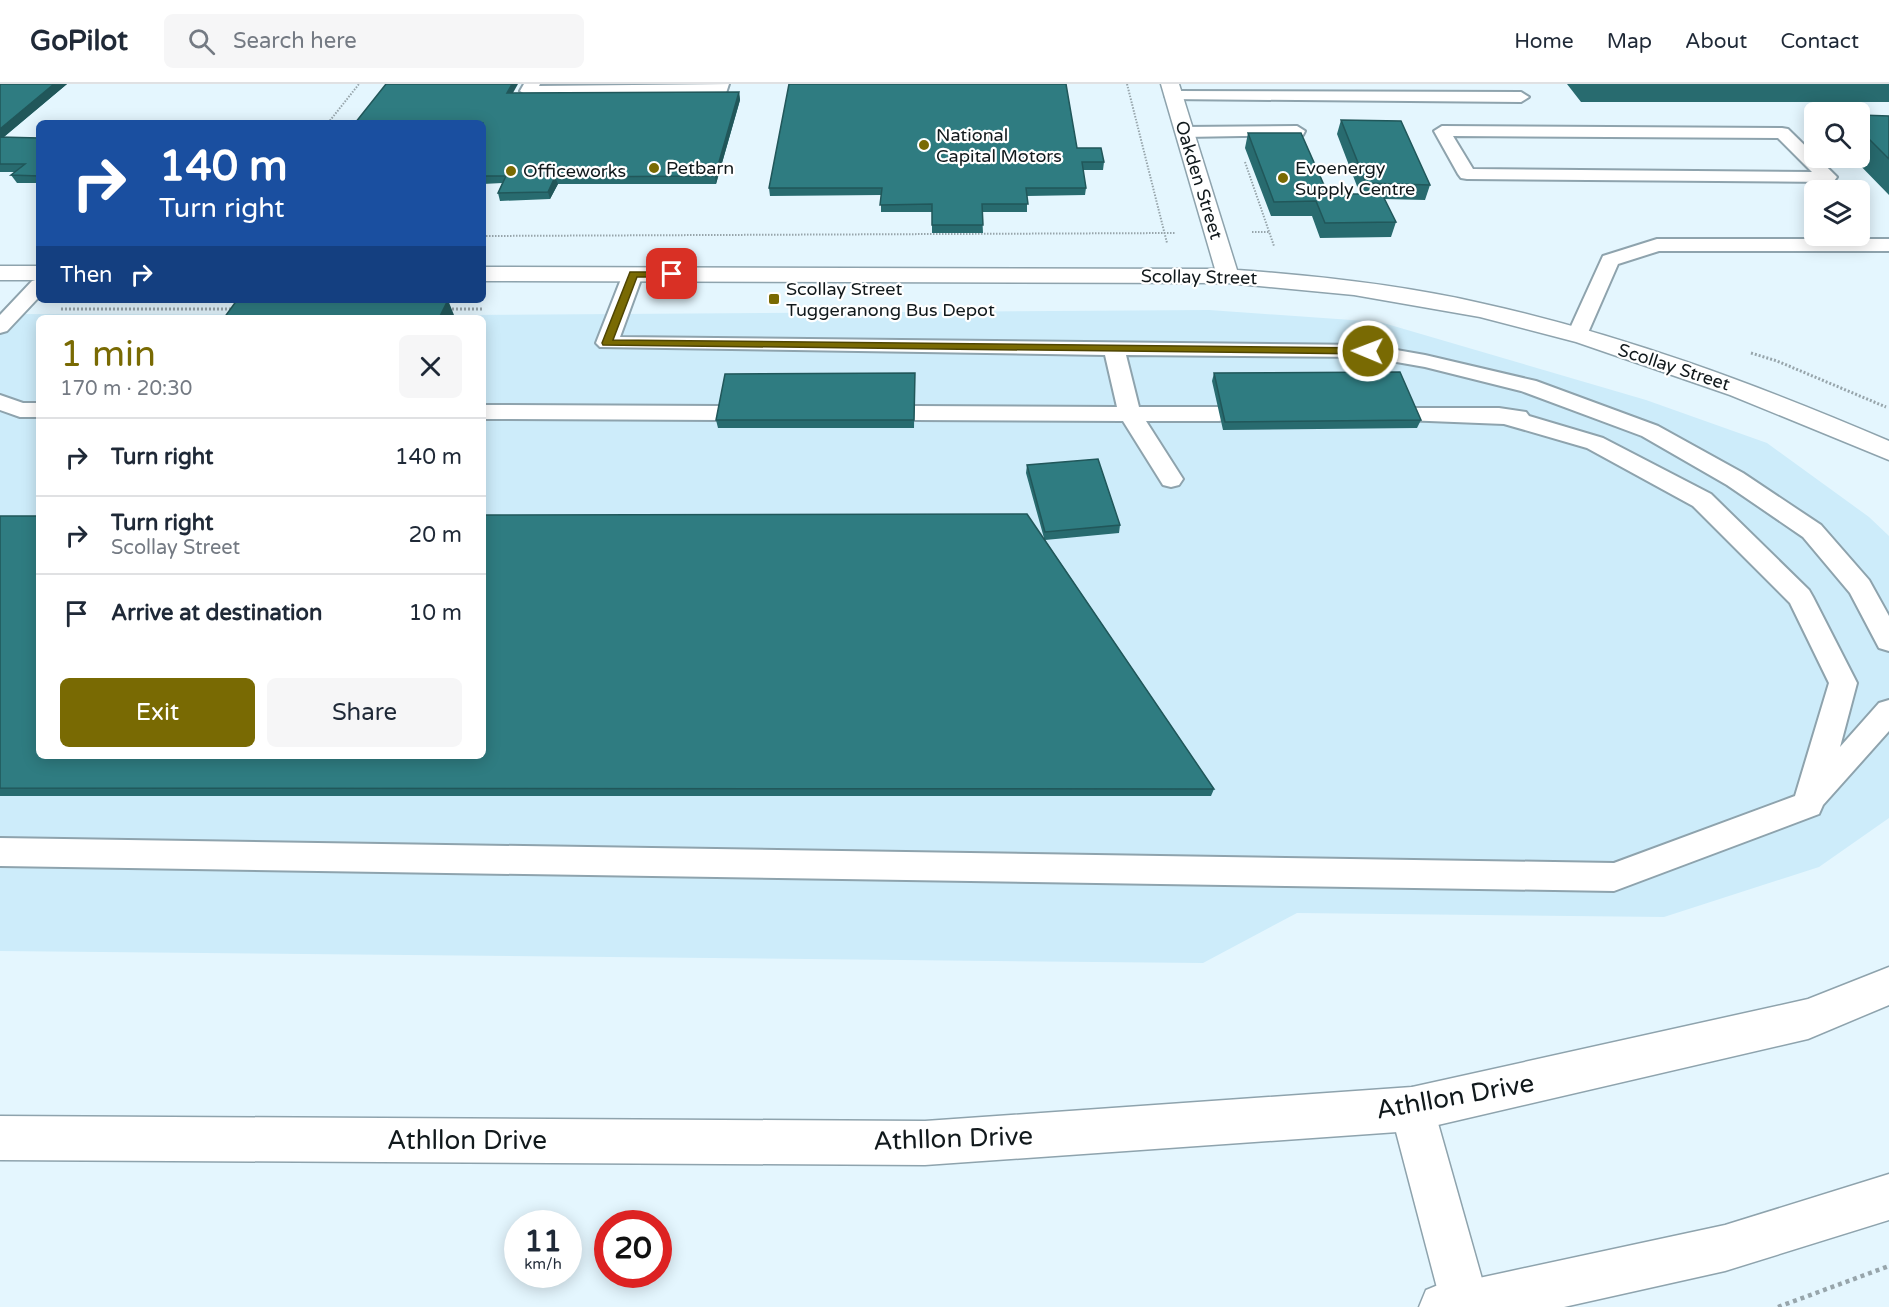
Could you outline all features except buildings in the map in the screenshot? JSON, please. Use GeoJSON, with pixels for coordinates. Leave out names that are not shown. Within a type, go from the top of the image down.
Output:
{"type":"FeatureCollection","features":[{"type":"Feature","properties":{"kind":"street","name":"Oakden Street"},"geometry":{"type":"LineString","coordinates":[[1172,90],[1228,276]]}},
{"type":"Feature","properties":{"kind":"street"},"geometry":{"type":"LineString","coordinates":[[0,273],[36,273]]}},
{"type":"Feature","properties":{"kind":"street","name":"Scollay Street"},"geometry":{"type":"LineString","coordinates":[[486,274],[1175,275],[1228,276],[1306,282],[1480,310],[1577,335],[1695,372],[1889,451]]}},
{"type":"Feature","properties":{"kind":"street","name":"Athllon Drive"},"geometry":{"type":"LineString","coordinates":[[0,1138],[925,1143],[1412,1109],[1808,1019],[1889,986]]}},
{"type":"Feature","properties":{"kind":"street"},"geometry":{"type":"LineString","coordinates":[[1412,1109],[1458,1306],[1725,1248],[1889,1197]]}},
{"type":"Feature","properties":{"kind":"lane"},"geometry":{"type":"LineString","coordinates":[[532,84],[528,91],[720,90],[721,84]]}},
{"type":"Feature","properties":{"kind":"lane"},"geometry":{"type":"LineString","coordinates":[[1172,90],[1468,90],[1521,97]]}},
{"type":"Feature","properties":{"kind":"lane"},"geometry":{"type":"LineString","coordinates":[[1782,133],[1828,177],[1467,174],[1442,131],[1804,133]]}},
{"type":"Feature","properties":{"kind":"lane"},"geometry":{"type":"LineString","coordinates":[[1184,132],[1297,132]]}},
{"type":"Feature","properties":{"kind":"lane"},"geometry":{"type":"LineString","coordinates":[[1577,335],[1610,260],[1657,245],[1889,245]]}},
{"type":"Feature","properties":{"kind":"lane"},"geometry":{"type":"LineString","coordinates":[[633,274],[607,343],[1368,351],[1425,361],[1528,386],[1650,431],[1735,479],[1812,531],[1860,587],[1889,641]]}},
{"type":"Feature","properties":{"kind":"lane"},"geometry":{"type":"LineString","coordinates":[[0,327],[36,288]]}},
{"type":"Feature","properties":{"kind":"lane"},"geometry":{"type":"LineString","coordinates":[[1114,348],[1130,414],[1171,479]]}},
{"type":"Feature","properties":{"kind":"lane"},"geometry":{"type":"LineString","coordinates":[[0,402],[20,410],[36,410]]}},
{"type":"Feature","properties":{"kind":"lane"},"geometry":{"type":"LineString","coordinates":[[486,412],[721,413]]}},
{"type":"Feature","properties":{"kind":"lane"},"geometry":{"type":"LineString","coordinates":[[915,413],[1220,414]]}},
{"type":"Feature","properties":{"kind":"lane"},"geometry":{"type":"LineString","coordinates":[[1412,415],[1499,416],[1650,431]]}},
{"type":"Feature","properties":{"kind":"lane"},"geometry":{"type":"LineString","coordinates":[[1499,416],[1594,443],[1702,500],[1800,597],[1843,683],[1809,802]]}},
{"type":"Feature","properties":{"kind":"lane"},"geometry":{"type":"LineString","coordinates":[[0,852],[1614,877],[1808,806],[1809,802],[1889,711]]}},
{"type":"Feature","properties":{"kind":"path"},"geometry":{"type":"LineString","coordinates":[[330,120],[359,84]]}},
{"type":"Feature","properties":{"kind":"path"},"geometry":{"type":"LineString","coordinates":[[1127,84],[1175,275]]}},
{"type":"Feature","properties":{"kind":"path"},"geometry":{"type":"LineString","coordinates":[[486,237],[1270,232]]}},
{"type":"Feature","properties":{"kind":"path"},"geometry":{"type":"LineString","coordinates":[[17,309],[242,309]]}},
{"type":"Feature","properties":{"kind":"path"},"geometry":{"type":"LineString","coordinates":[[442,309],[490,309]]}},
{"type":"Feature","properties":{"kind":"path"},"geometry":{"type":"LineString","coordinates":[[1778,1307],[1889,1266]]}},
{"type":"Feature","properties":{"kind":"shaded area"},"geometry":{"type":"Polygon","coordinates":[[[1209,310],[1380,322],[1646,400],[1767,443],[1869,517],[1889,536],[1889,818],[1819,867],[1664,917],[1297,913],[1203,963],[0,951],[0,314],[454,315],[1209,310]]]}},
{"type":"Feature","properties":{"kind":"place","name":"National Capital Motors"},"geometry":{"type":"Point","coordinates":[924,145]}},
{"type":"Feature","properties":{"kind":"place","name":"Petbarn"},"geometry":{"type":"Point","coordinates":[654,168]}},
{"type":"Feature","properties":{"kind":"place","name":"Officeworks"},"geometry":{"type":"Point","coordinates":[511,171]}},
{"type":"Feature","properties":{"kind":"place","name":"Evoenergy Supply Centre"},"geometry":{"type":"Point","coordinates":[1283,178]}},
{"type":"Feature","properties":{"kind":"place","name":"Scollay Street Tuggeranong Bus Depot"},"geometry":{"type":"Point","coordinates":[774,299]}},
{"type":"Feature","properties":{"kind":"route"},"geometry":{"type":"LineString","coordinates":[[672,274],[633,274],[607,343],[1368,351]]}}]}
